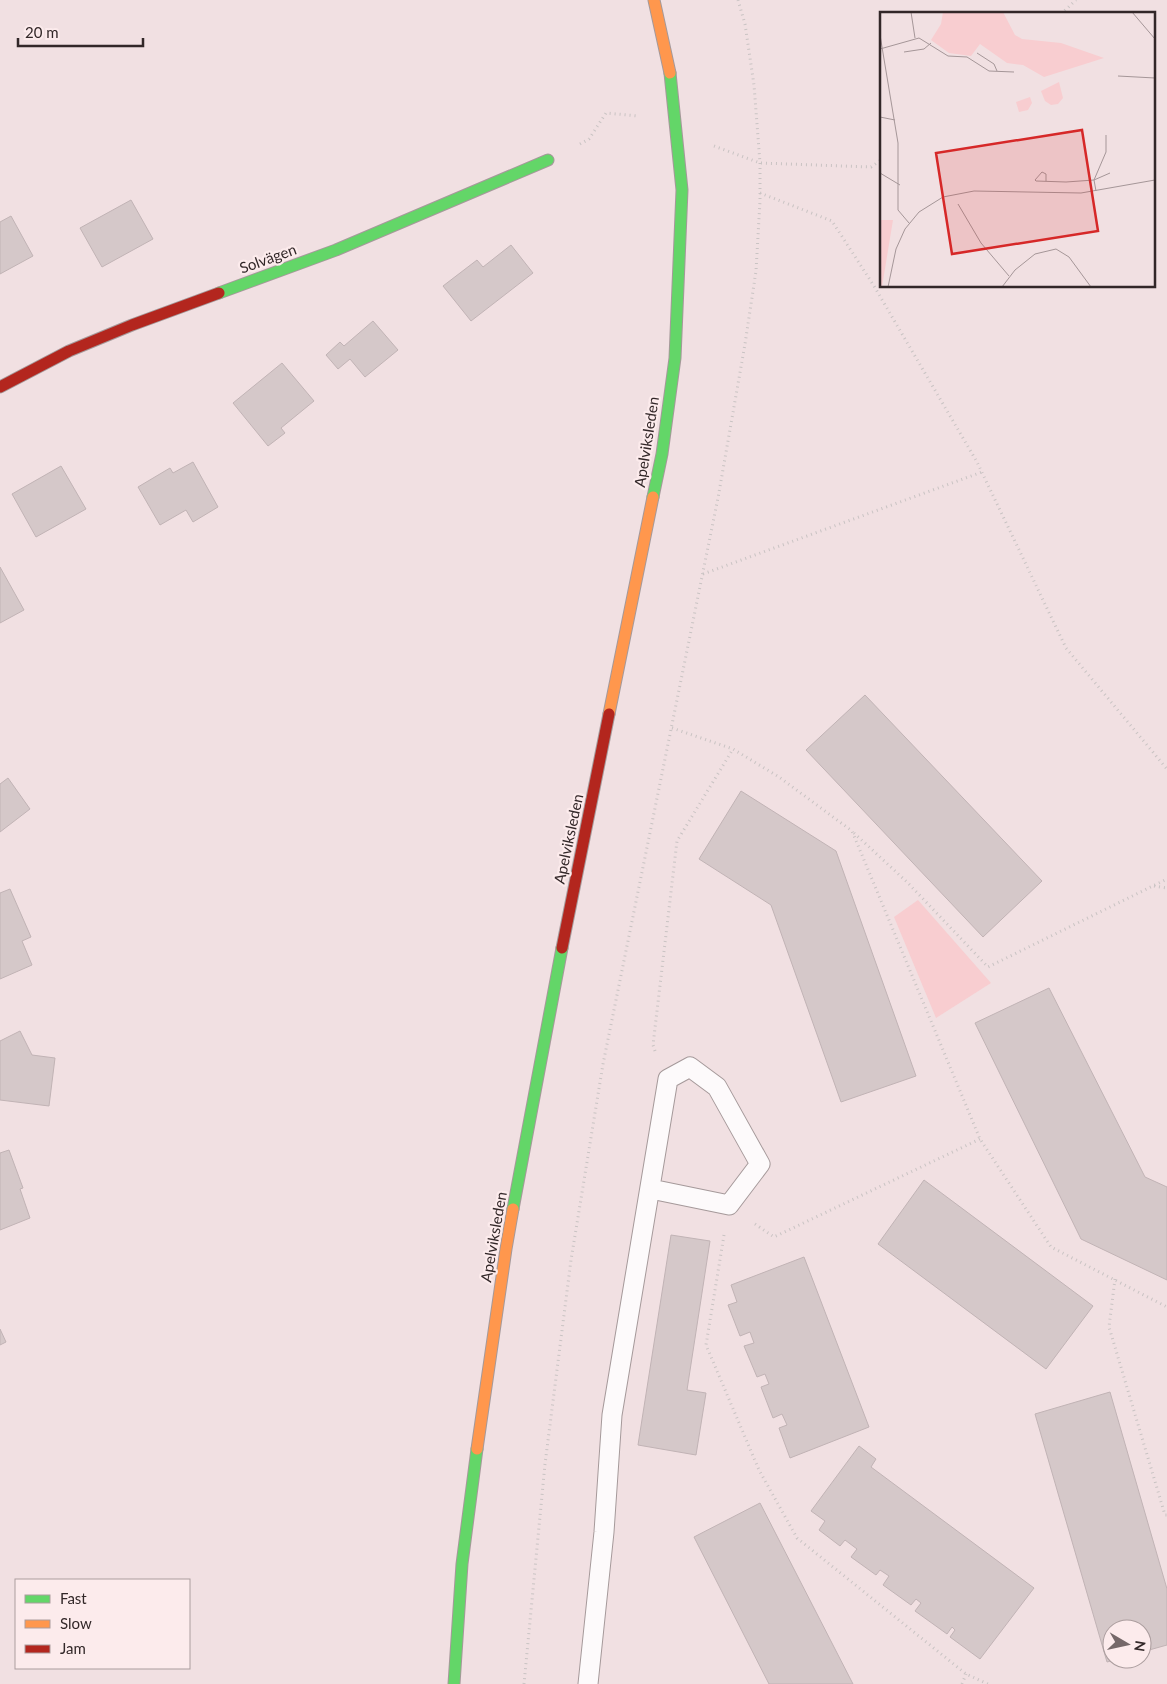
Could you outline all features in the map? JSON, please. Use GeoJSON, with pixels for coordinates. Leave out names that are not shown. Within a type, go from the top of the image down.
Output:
{"type":"FeatureCollection","features":[{"type":"Feature","properties":{"kind":"street","name":"Apelviksleden"},"geometry":{"type":"LineString","coordinates":[[454,1684],[462,1564],[506,1249],[565,930],[662,454],[675,358],[682,190],[669,63],[654,0]]}},
{"type":"Feature","properties":{"kind":"street","name":"Solvägen"},"geometry":{"type":"LineString","coordinates":[[0,388],[69,351],[132,325],[336,250],[548,160]]}},
{"type":"Feature","properties":{"kind":"lane"},"geometry":{"type":"LineString","coordinates":[[588,1684],[604,1532],[612,1415],[668,1080],[690,1067],[717,1087],[760,1164],[729,1204],[651,1189]]}},
{"type":"Feature","properties":{"kind":"path"},"geometry":{"type":"LineString","coordinates":[[524,1684],[545,1464],[571,1260],[603,1064],[702,575],[745,344],[756,271],[760,163],[754,85],[738,0]]}},
{"type":"Feature","properties":{"kind":"path"},"geometry":{"type":"LineString","coordinates":[[1063,12],[1076,0]]}},
{"type":"Feature","properties":{"kind":"path"},"geometry":{"type":"LineString","coordinates":[[589,139],[606,113],[640,117],[760,163],[871,167],[880,161]]}},
{"type":"Feature","properties":{"kind":"path"},"geometry":{"type":"LineString","coordinates":[[760,193],[832,222],[874,286],[982,472],[1066,648],[1167,769]]}},
{"type":"Feature","properties":{"kind":"path"},"geometry":{"type":"LineString","coordinates":[[702,575],[982,472]]}},
{"type":"Feature","properties":{"kind":"path"},"geometry":{"type":"LineString","coordinates":[[672,728],[733,749],[779,777],[852,831],[907,882],[988,967],[1167,879]]}},
{"type":"Feature","properties":{"kind":"path"},"geometry":{"type":"LineString","coordinates":[[668,1080],[653,1045],[676,841],[733,749]]}},
{"type":"Feature","properties":{"kind":"path"},"geometry":{"type":"LineString","coordinates":[[852,831],[980,1138],[1050,1247],[1167,1306]]}},
{"type":"Feature","properties":{"kind":"path"},"geometry":{"type":"LineString","coordinates":[[1154,886],[1167,888]]}},
{"type":"Feature","properties":{"kind":"path"},"geometry":{"type":"LineString","coordinates":[[980,1138],[774,1238],[729,1204],[706,1345],[759,1470],[797,1538],[966,1674],[988,1684]]}},
{"type":"Feature","properties":{"kind":"path"},"geometry":{"type":"LineString","coordinates":[[1114,1279],[1109,1326],[1164,1515],[1167,1515]]}},
{"type":"Feature","properties":{"kind":"path"},"geometry":{"type":"LineString","coordinates":[[962,1684],[966,1674]]}},
{"type":"Feature","properties":{"kind":"shaded area"},"geometry":{"type":"Polygon","coordinates":[[[918,900],[991,983],[936,1018],[894,917],[918,900]]]}},
{"type":"Feature","properties":{"kind":"building"},"geometry":{"type":"Polygon","coordinates":[[[131,200],[153,239],[102,267],[80,228],[131,200]]]}},
{"type":"Feature","properties":{"kind":"building"},"geometry":{"type":"Polygon","coordinates":[[[11,216],[33,256],[0,274],[0,222],[11,216]]]}},
{"type":"Feature","properties":{"kind":"building"},"geometry":{"type":"Polygon","coordinates":[[[511,245],[533,273],[471,321],[443,286],[477,260],[483,267],[511,245]]]}},
{"type":"Feature","properties":{"kind":"building"},"geometry":{"type":"Polygon","coordinates":[[[373,321],[398,350],[365,377],[350,359],[338,369],[326,355],[340,342],[344,346],[373,321]]]}},
{"type":"Feature","properties":{"kind":"building"},"geometry":{"type":"Polygon","coordinates":[[[282,363],[314,401],[281,428],[285,433],[268,446],[233,403],[282,363]]]}},
{"type":"Feature","properties":{"kind":"building"},"geometry":{"type":"Polygon","coordinates":[[[193,462],[218,507],[193,522],[186,510],[160,525],[138,487],[170,468],[173,473],[193,462]]]}},
{"type":"Feature","properties":{"kind":"building"},"geometry":{"type":"Polygon","coordinates":[[[61,466],[86,509],[36,537],[12,494],[61,466]]]}},
{"type":"Feature","properties":{"kind":"building"},"geometry":{"type":"Polygon","coordinates":[[[0,567],[24,610],[0,623],[0,567]]]}},
{"type":"Feature","properties":{"kind":"building"},"geometry":{"type":"Polygon","coordinates":[[[865,695],[1042,881],[983,937],[806,750],[865,695]]]}},
{"type":"Feature","properties":{"kind":"building"},"geometry":{"type":"Polygon","coordinates":[[[8,778],[30,809],[0,832],[0,784],[8,778]]]}},
{"type":"Feature","properties":{"kind":"building"},"geometry":{"type":"Polygon","coordinates":[[[741,791],[836,851],[916,1076],[841,1102],[771,905],[699,859],[741,791]]]}},
{"type":"Feature","properties":{"kind":"building"},"geometry":{"type":"Polygon","coordinates":[[[10,889],[31,937],[22,941],[32,965],[0,979],[0,893],[10,889]]]}},
{"type":"Feature","properties":{"kind":"building"},"geometry":{"type":"Polygon","coordinates":[[[1049,988],[1145,1177],[1167,1187],[1167,1280],[1081,1239],[975,1023],[1049,988]]]}},
{"type":"Feature","properties":{"kind":"building"},"geometry":{"type":"Polygon","coordinates":[[[20,1031],[32,1055],[55,1058],[49,1106],[0,1100],[0,1041],[20,1031]]]}},
{"type":"Feature","properties":{"kind":"building"},"geometry":{"type":"Polygon","coordinates":[[[9,1150],[23,1188],[20,1189],[30,1218],[0,1230],[0,1153],[9,1150]]]}},
{"type":"Feature","properties":{"kind":"building"},"geometry":{"type":"Polygon","coordinates":[[[924,1180],[1093,1306],[1046,1369],[878,1244],[924,1180]]]}},
{"type":"Feature","properties":{"kind":"building"},"geometry":{"type":"Polygon","coordinates":[[[671,1235],[710,1241],[687,1390],[706,1393],[696,1455],[638,1445],[671,1235]]]}},
{"type":"Feature","properties":{"kind":"building"},"geometry":{"type":"Polygon","coordinates":[[[804,1257],[869,1427],[790,1458],[779,1428],[787,1425],[782,1414],[773,1418],[761,1387],[769,1384],[765,1374],[757,1377],[744,1346],[754,1343],[750,1332],[740,1336],[728,1305],[737,1302],[731,1285],[804,1257]]]}},
{"type":"Feature","properties":{"kind":"building"},"geometry":{"type":"Polygon","coordinates":[[[0,1329],[6,1342],[0,1345],[0,1329]]]}},
{"type":"Feature","properties":{"kind":"building"},"geometry":{"type":"Polygon","coordinates":[[[1110,1392],[1167,1589],[1167,1645],[1152,1649],[1152,1619],[1102,1619],[1102,1645],[1035,1414],[1110,1392]]]}},
{"type":"Feature","properties":{"kind":"building"},"geometry":{"type":"Polygon","coordinates":[[[859,1446],[876,1459],[871,1467],[1034,1588],[980,1659],[950,1637],[955,1630],[952,1627],[947,1634],[915,1611],[921,1603],[916,1599],[911,1605],[883,1585],[889,1576],[880,1570],[876,1575],[851,1557],[857,1549],[845,1540],[840,1546],[819,1530],[825,1521],[811,1511],[859,1446]]]}},
{"type":"Feature","properties":{"kind":"building"},"geometry":{"type":"Polygon","coordinates":[[[760,1503],[853,1684],[769,1684],[694,1537],[760,1503]]]}},
{"type":"Feature","properties":{"kind":"traffic: fast"},"geometry":{"type":"LineString","coordinates":[[653,497],[662,454],[675,358],[682,190],[670,73]]}},
{"type":"Feature","properties":{"kind":"traffic: fast"},"geometry":{"type":"LineString","coordinates":[[219,293],[336,250],[548,160]]}},
{"type":"Feature","properties":{"kind":"traffic: fast"},"geometry":{"type":"LineString","coordinates":[[513,1209],[562,948]]}},
{"type":"Feature","properties":{"kind":"traffic: fast"},"geometry":{"type":"LineString","coordinates":[[454,1684],[462,1564],[477,1449]]}},
{"type":"Feature","properties":{"kind":"traffic: slow"},"geometry":{"type":"LineString","coordinates":[[654,0],[670,73]]}},
{"type":"Feature","properties":{"kind":"traffic: slow"},"geometry":{"type":"LineString","coordinates":[[609,714],[653,497]]}},
{"type":"Feature","properties":{"kind":"traffic: slow"},"geometry":{"type":"LineString","coordinates":[[477,1449],[513,1209]]}},
{"type":"Feature","properties":{"kind":"traffic: jam"},"geometry":{"type":"LineString","coordinates":[[0,387],[69,351],[132,325],[219,293]]}},
{"type":"Feature","properties":{"kind":"traffic: jam"},"geometry":{"type":"LineString","coordinates":[[562,948],[609,714]]}}]}
